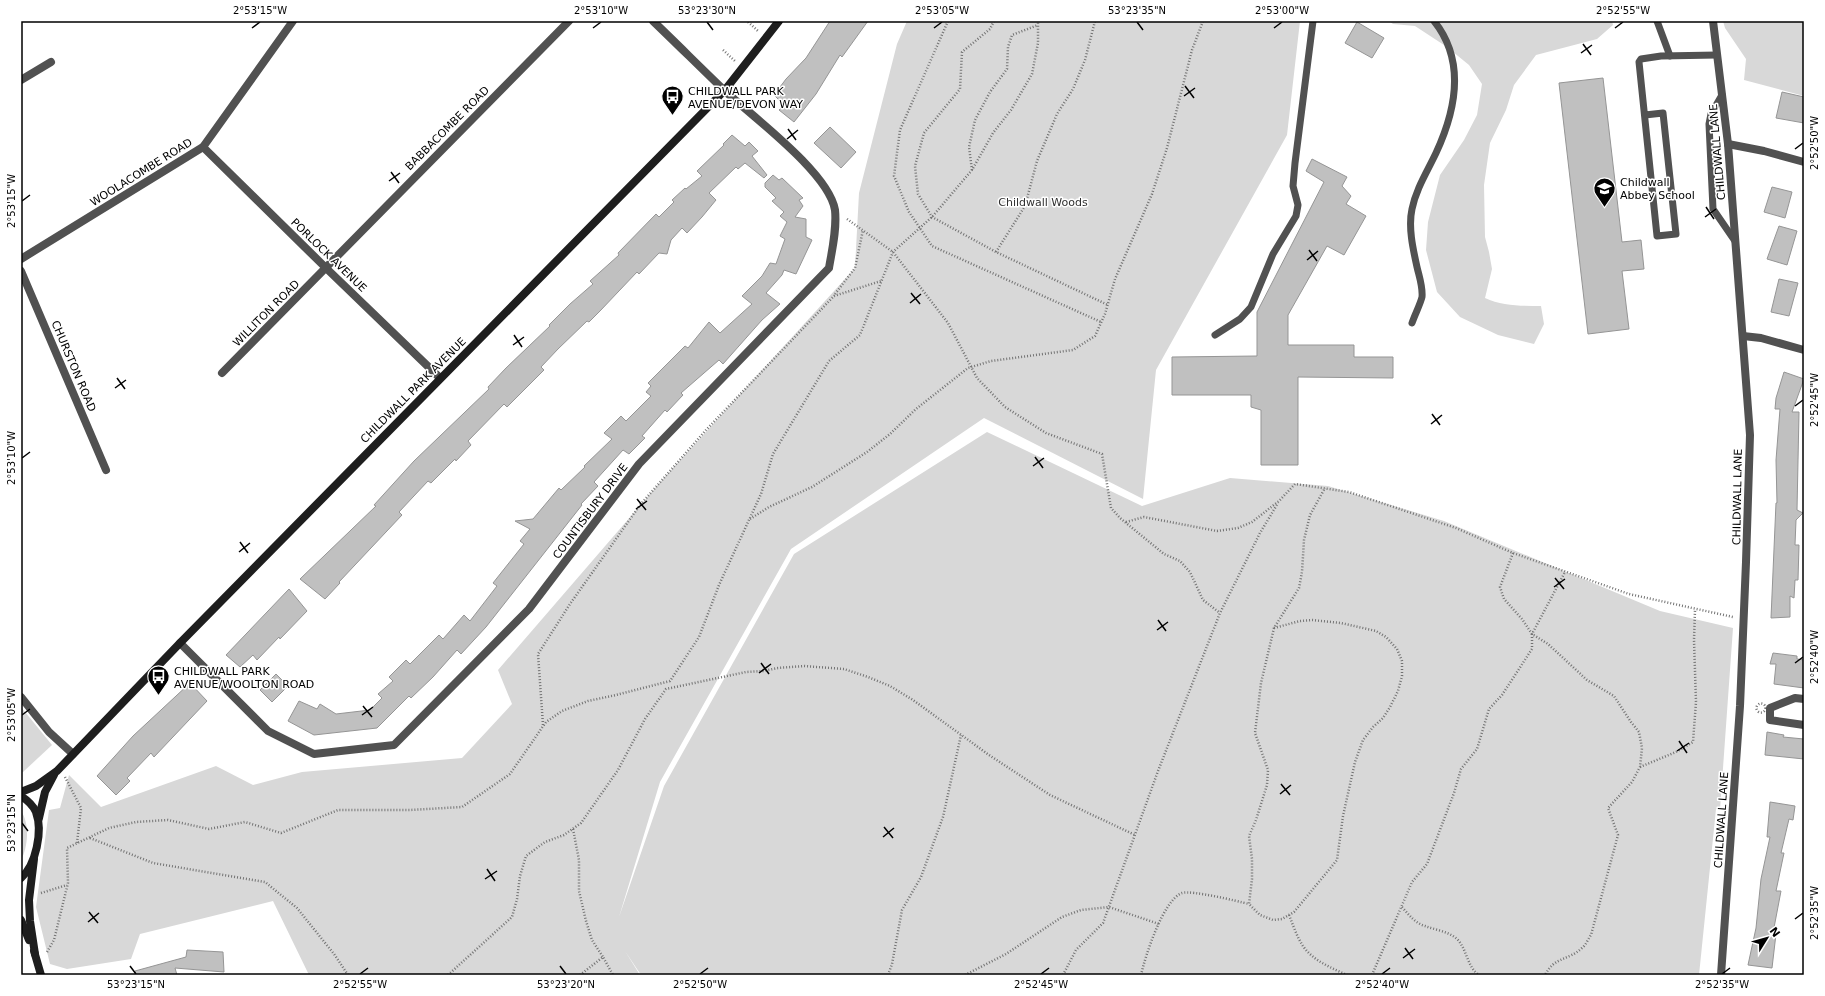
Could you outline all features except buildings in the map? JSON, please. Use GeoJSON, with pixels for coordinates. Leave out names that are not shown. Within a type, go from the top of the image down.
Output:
{"type":"FeatureCollection","features":[{"type":"Feature","properties":{"kind":"street","name":"WOOLACOMBE ROAD"},"geometry":{"type":"LineString","coordinates":[[21,259],[203,147],[293,21]]}},
{"type":"Feature","properties":{"kind":"street","name":"BABBACOMBE ROAD"},"geometry":{"type":"LineString","coordinates":[[326,268],[569,21]]}},
{"type":"Feature","properties":{"kind":"street","name":"COUNTISBURY DRIVE"},"geometry":{"type":"LineString","coordinates":[[180,643],[268,731],[314,754],[394,745],[529,609],[639,464],[829,268],[834,240],[835,210],[823,184],[806,164],[724,90],[653,21]]}},
{"type":"Feature","properties":{"kind":"street","name":"CHILDWALL PARK AVENUE"},"geometry":{"type":"LineString","coordinates":[[21,792],[36,786],[58,769],[73,754],[180,643],[724,90],[779,21]]}},
{"type":"Feature","properties":{"kind":"street","name":"CHILDWALL LANE"},"geometry":{"type":"LineString","coordinates":[[1713,21],[1728,144],[1750,435],[1740,706],[1721,975]]}},
{"type":"Feature","properties":{"kind":"street"},"geometry":{"type":"LineString","coordinates":[[21,80],[51,62]]}},
{"type":"Feature","properties":{"kind":"street"},"geometry":{"type":"LineString","coordinates":[[1728,144],[1764,151],[1804,162]]}},
{"type":"Feature","properties":{"kind":"street","name":"PORLOCK AVENUE"},"geometry":{"type":"LineString","coordinates":[[203,147],[440,378]]}},
{"type":"Feature","properties":{"kind":"street","name":"WILLITON ROAD"},"geometry":{"type":"LineString","coordinates":[[222,373],[326,268]]}},
{"type":"Feature","properties":{"kind":"street","name":"CHURSTON ROAD"},"geometry":{"type":"LineString","coordinates":[[21,271],[106,470]]}},
{"type":"Feature","properties":{"kind":"street"},"geometry":{"type":"LineString","coordinates":[[1743,336],[1761,338],[1804,350]]}},
{"type":"Feature","properties":{"kind":"street"},"geometry":{"type":"LineString","coordinates":[[21,697],[49,732],[73,754]]}},
{"type":"Feature","properties":{"kind":"street"},"geometry":{"type":"LineString","coordinates":[[1804,699],[1795,698],[1770,708],[1770,720],[1804,725]]}},
{"type":"Feature","properties":{"kind":"street","name":"CHILDWALL PARK AVENUE"},"geometry":{"type":"LineString","coordinates":[[35,954],[30,921],[29,900],[38,826],[45,792],[58,769]]}},
{"type":"Feature","properties":{"kind":"street"},"geometry":{"type":"LineString","coordinates":[[21,796],[34,809],[38,826]]}},
{"type":"Feature","properties":{"kind":"street"},"geometry":{"type":"LineString","coordinates":[[21,878],[27,872],[34,859]]}},
{"type":"Feature","properties":{"kind":"street"},"geometry":{"type":"LineString","coordinates":[[21,920],[35,954],[41,975]]}},
{"type":"Feature","properties":{"kind":"lane"},"geometry":{"type":"LineString","coordinates":[[1215,336],[1240,320],[1251,308],[1273,254],[1296,216],[1298,205],[1293,186],[1295,162],[1313,21]]}},
{"type":"Feature","properties":{"kind":"lane"},"geometry":{"type":"LineString","coordinates":[[1412,322],[1422,296],[1411,233],[1411,210],[1419,186],[1446,129],[1454,97],[1454,62],[1442,31],[1434,21]]}},
{"type":"Feature","properties":{"kind":"lane"},"geometry":{"type":"LineString","coordinates":[[1657,21],[1670,56]]}},
{"type":"Feature","properties":{"kind":"lane"},"geometry":{"type":"LineString","coordinates":[[1645,115],[1663,113],[1676,234],[1657,236],[1639,62],[1641,59],[1670,56],[1717,55]]}},
{"type":"Feature","properties":{"kind":"lane"},"geometry":{"type":"LineString","coordinates":[[1722,95],[1711,114],[1709,124],[1713,209],[1735,241]]}},
{"type":"Feature","properties":{"kind":"path"},"geometry":{"type":"LineString","coordinates":[[948,21],[900,130],[894,176],[909,212],[932,246],[1101,322]]}},
{"type":"Feature","properties":{"kind":"path"},"geometry":{"type":"LineString","coordinates":[[994,21],[990,29],[962,52],[960,89],[924,133],[916,166],[918,194],[932,217],[996,252],[1108,304]]}},
{"type":"Feature","properties":{"kind":"path"},"geometry":{"type":"LineString","coordinates":[[996,252],[1025,206],[1037,160],[1057,114],[1073,89],[1085,60],[1094,21]]}},
{"type":"Feature","properties":{"kind":"path"},"geometry":{"type":"LineString","coordinates":[[750,520],[769,507],[812,487],[867,452],[890,434],[916,409],[968,368],[991,361],[1073,350],[1095,336],[1108,304],[1115,280],[1152,194],[1167,148],[1192,50],[1202,21]]}},
{"type":"Feature","properties":{"kind":"path"},"geometry":{"type":"LineString","coordinates":[[448,975],[512,917],[518,899],[520,876],[526,856],[545,842],[564,835],[581,823],[618,770],[645,719],[699,637],[719,585],[761,494],[773,454],[828,361],[860,334],[892,252],[932,217],[972,170],[993,133],[1011,110],[1032,74],[1038,43],[1038,23],[1012,35],[1008,47],[1007,69],[990,92],[975,120],[969,147],[972,170]]}},
{"type":"Feature","properties":{"kind":"path"},"geometry":{"type":"LineString","coordinates":[[835,210],[892,252],[948,324],[978,378],[1005,407],[1046,433],[1102,454],[1111,508],[1164,554],[1180,561],[1190,572],[1202,600],[1220,613]]}},
{"type":"Feature","properties":{"kind":"path"},"geometry":{"type":"LineString","coordinates":[[543,725],[538,654],[570,604],[640,505],[706,430],[834,296],[855,268],[863,230]]}},
{"type":"Feature","properties":{"kind":"path"},"geometry":{"type":"LineString","coordinates":[[834,296],[881,281]]}},
{"type":"Feature","properties":{"kind":"path"},"geometry":{"type":"LineString","coordinates":[[1126,522],[1144,517],[1217,531],[1238,528],[1252,522],[1279,501],[1295,484],[1325,488],[1349,492],[1456,528],[1513,553],[1629,594],[1695,610],[1744,619]]}},
{"type":"Feature","properties":{"kind":"path"},"geometry":{"type":"LineString","coordinates":[[1249,904],[1252,866],[1249,836],[1256,820],[1267,785],[1268,770],[1256,733],[1261,683],[1274,628],[1299,588],[1302,572],[1304,540],[1310,515],[1325,488]]}},
{"type":"Feature","properties":{"kind":"path"},"geometry":{"type":"LineString","coordinates":[[1063,975],[1076,950],[1103,923],[1220,613],[1260,533],[1279,501]]}},
{"type":"Feature","properties":{"kind":"path"},"geometry":{"type":"LineString","coordinates":[[1513,553],[1500,588],[1504,599],[1522,619],[1532,634],[1548,644],[1587,680],[1614,696],[1639,732],[1642,748],[1640,767],[1632,782],[1608,808],[1618,835],[1591,935],[1583,947],[1574,954],[1550,965],[1545,975]]}},
{"type":"Feature","properties":{"kind":"path"},"geometry":{"type":"LineString","coordinates":[[1372,975],[1412,882],[1427,864],[1454,794],[1461,768],[1477,749],[1490,709],[1502,695],[1532,649],[1532,634],[1565,572]]}},
{"type":"Feature","properties":{"kind":"path"},"geometry":{"type":"LineString","coordinates":[[1640,767],[1676,752],[1693,742],[1696,702],[1694,640],[1695,610]]}},
{"type":"Feature","properties":{"kind":"path"},"geometry":{"type":"LineString","coordinates":[[1141,975],[1147,950],[1159,924],[1172,901],[1182,893],[1199,894],[1249,904],[1260,915],[1273,920],[1282,919],[1294,912],[1307,899],[1318,881],[1337,860],[1343,816],[1355,762],[1363,740],[1372,728],[1383,718],[1398,691],[1402,676],[1402,661],[1396,649],[1386,637],[1376,631],[1341,623],[1312,620],[1300,620],[1274,628]]}},
{"type":"Feature","properties":{"kind":"path"},"geometry":{"type":"LineString","coordinates":[[666,689],[746,672],[764,671],[778,668],[804,666],[844,669],[890,686],[913,700],[961,735],[1050,795],[1135,835]]}},
{"type":"Feature","properties":{"kind":"path"},"geometry":{"type":"LineString","coordinates":[[39,966],[54,940],[67,885],[67,848],[109,828],[136,822],[168,820],[209,829],[245,822],[281,833],[338,810],[410,810],[462,807],[510,774],[543,725],[562,711],[588,701],[670,681]]}},
{"type":"Feature","properties":{"kind":"path"},"geometry":{"type":"LineString","coordinates":[[888,975],[892,964],[902,910],[921,877],[942,817],[961,735]]}},
{"type":"Feature","properties":{"kind":"path"},"geometry":{"type":"LineString","coordinates":[[58,769],[81,808],[77,844]]}},
{"type":"Feature","properties":{"kind":"path"},"geometry":{"type":"LineString","coordinates":[[573,829],[579,860],[579,891],[586,921],[592,940],[613,975]]}},
{"type":"Feature","properties":{"kind":"path"},"geometry":{"type":"LineString","coordinates":[[90,837],[153,863],[265,882],[296,908],[334,954],[348,975]]}},
{"type":"Feature","properties":{"kind":"path"},"geometry":{"type":"LineString","coordinates":[[45,892],[67,885]]}},
{"type":"Feature","properties":{"kind":"path"},"geometry":{"type":"LineString","coordinates":[[965,975],[1006,954],[1062,917],[1081,910],[1109,907],[1159,924]]}},
{"type":"Feature","properties":{"kind":"path"},"geometry":{"type":"LineString","coordinates":[[1402,907],[1414,921],[1443,931],[1456,938],[1463,947],[1471,966],[1479,975]]}},
{"type":"Feature","properties":{"kind":"path"},"geometry":{"type":"LineString","coordinates":[[1289,915],[1303,946],[1326,966],[1347,975]]}},
{"type":"Feature","properties":{"kind":"path"},"geometry":{"type":"LineString","coordinates":[[580,975],[603,957]]}},
{"type":"Feature","properties":{"kind":"green space","name":"Childwall Woods"},"geometry":{"type":"Polygon","coordinates":[[[907,21],[1300,21],[1287,135],[1156,370],[1143,499],[984,418],[791,549],[660,782],[619,917],[664,786],[794,554],[987,432],[1142,506],[1230,478],[1328,486],[1444,521],[1660,611],[1733,628],[1720,810],[1716,809],[1699,975],[641,975],[625,951],[640,975],[309,975],[273,901],[140,934],[131,959],[67,969],[50,964],[36,907],[49,810],[60,808],[69,775],[101,807],[216,766],[253,785],[302,772],[462,758],[512,704],[498,670],[663,479],[855,268],[859,193],[897,44],[907,21]]]}},
{"type":"Feature","properties":{"kind":"green space"},"geometry":{"type":"Polygon","coordinates":[[[1389,21],[1612,21],[1613,25],[1597,39],[1536,55],[1514,85],[1506,110],[1490,143],[1484,185],[1485,237],[1492,269],[1485,298],[1492,301],[1519,306],[1541,306],[1544,324],[1534,344],[1498,335],[1460,317],[1437,292],[1426,250],[1428,222],[1440,175],[1464,140],[1477,115],[1482,84],[1469,65],[1447,47],[1415,26],[1393,24],[1389,21]]]}},
{"type":"Feature","properties":{"kind":"green space"},"geometry":{"type":"Polygon","coordinates":[[[1723,21],[1804,21],[1804,96],[1744,80],[1746,59],[1725,28],[1723,21]]]}},
{"type":"Feature","properties":{"kind":"green space"},"geometry":{"type":"Polygon","coordinates":[[[21,707],[52,745],[21,773],[21,707]]]}},
{"type":"Feature","properties":{"kind":"green space"},"geometry":{"type":"Polygon","coordinates":[[[21,811],[26,822],[27,836],[25,849],[21,860],[21,811]]]}},
{"type":"Feature","properties":{"kind":"place","name":"CHILDWALL PARK AVENUE/DEVON WAY"},"geometry":{"type":"Point","coordinates":[672,116]}},
{"type":"Feature","properties":{"kind":"place","name":"Childwall Abbey School"},"geometry":{"type":"Point","coordinates":[1604,208]}},
{"type":"Feature","properties":{"kind":"place","name":"CHILDWALL PARK AVENUE/WOOLTON ROAD"},"geometry":{"type":"Point","coordinates":[158,696]}}]}
